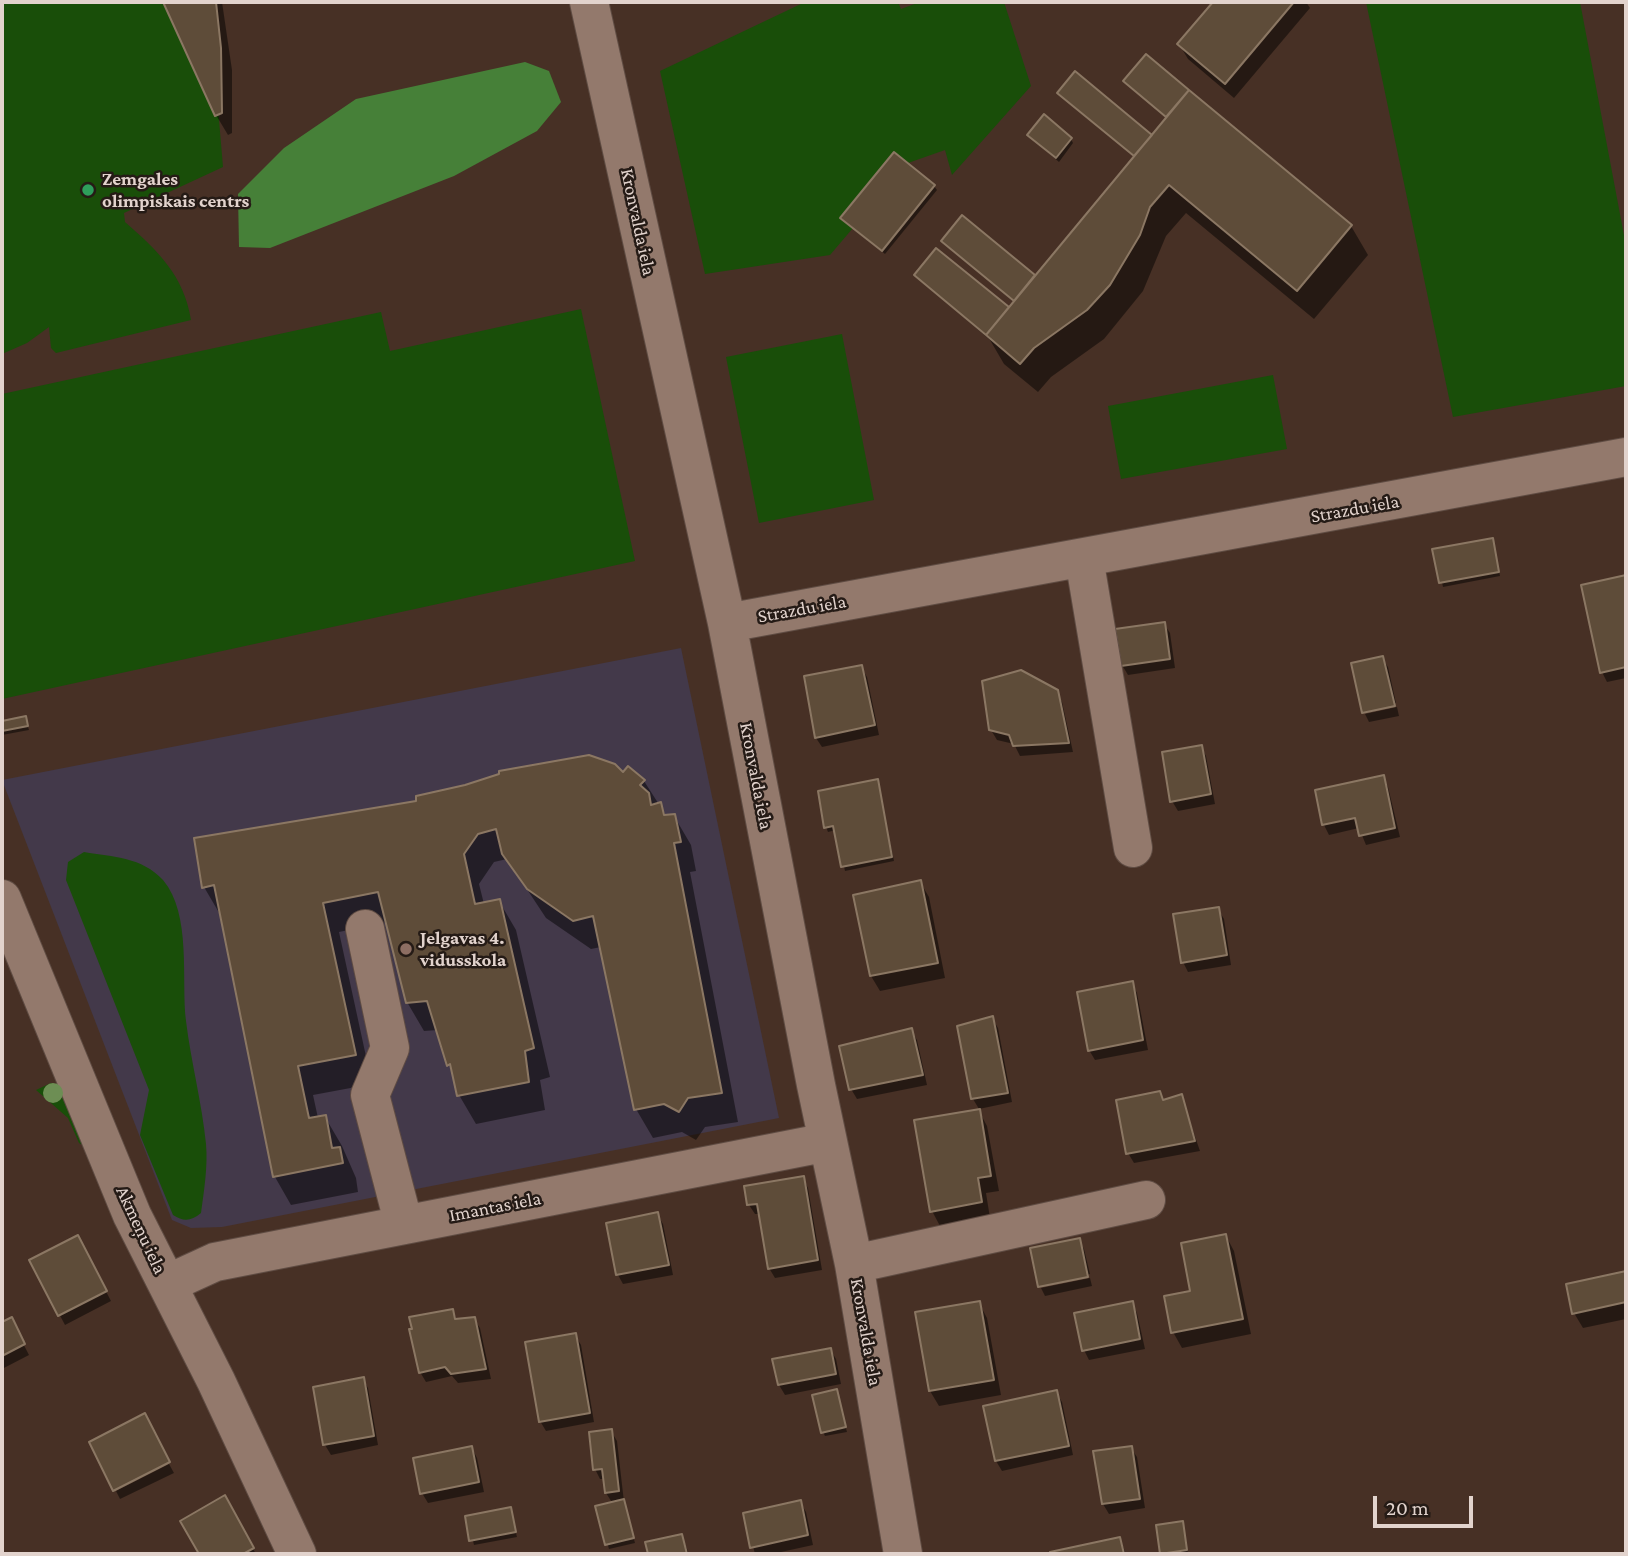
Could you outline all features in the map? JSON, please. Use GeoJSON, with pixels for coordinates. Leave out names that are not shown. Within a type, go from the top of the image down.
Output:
{"type":"FeatureCollection","features":[{"type":"Feature","properties":{"kind":"street","name":"Kronvalda iela"},"geometry":{"type":"LineString","coordinates":[[589,2],[727,623],[854,1264],[904,1554]]}},
{"type":"Feature","properties":{"kind":"street","name":"Strazdu iela"},"geometry":{"type":"LineString","coordinates":[[727,623],[1626,457]]}},
{"type":"Feature","properties":{"kind":"street"},"geometry":{"type":"LineString","coordinates":[[1084,558],[1133,848]]}},
{"type":"Feature","properties":{"kind":"street","name":"Akmeņu iela"},"geometry":{"type":"LineString","coordinates":[[2,899],[132,1215],[297,1554]]}},
{"type":"Feature","properties":{"kind":"street"},"geometry":{"type":"LineString","coordinates":[[365,929],[390,1048],[370,1095],[404,1225]]}},
{"type":"Feature","properties":{"kind":"street","name":"Imantas iela"},"geometry":{"type":"LineString","coordinates":[[167,1284],[215,1262],[828,1142]]}},
{"type":"Feature","properties":{"kind":"street"},"geometry":{"type":"LineString","coordinates":[[854,1264],[1146,1199]]}},
{"type":"Feature","properties":{"kind":"shaded area","name":"Jelgavas 4. vidusskola"},"geometry":{"type":"Polygon","coordinates":[[[681,648],[779,1118],[222,1227],[191,1228],[172,1220],[2,780],[681,648]]]}},
{"type":"Feature","properties":{"kind":"green space","name":"Zemgales olimpiskais centrs"},"geometry":{"type":"Polygon","coordinates":[[[2,2],[209,2],[223,167],[124,213],[125,222],[158,253],[175,277],[191,320],[56,353],[51,348],[49,327],[27,343],[2,354],[2,2]]]}},
{"type":"Feature","properties":{"kind":"green space"},"geometry":{"type":"Polygon","coordinates":[[[805,2],[898,2],[901,9],[920,2],[1004,2],[1031,86],[952,175],[945,150],[908,163],[893,152],[841,217],[853,228],[830,255],[705,274],[660,71],[805,2]]]}},
{"type":"Feature","properties":{"kind":"green space"},"geometry":{"type":"Polygon","coordinates":[[[1366,2],[1580,2],[1626,246],[1626,386],[1453,417],[1366,2]]]}},
{"type":"Feature","properties":{"kind":"green space"},"geometry":{"type":"Polygon","coordinates":[[[525,62],[549,71],[561,102],[537,131],[454,176],[270,248],[239,247],[238,194],[284,148],[356,99],[525,62]]]}},
{"type":"Feature","properties":{"kind":"green space"},"geometry":{"type":"Polygon","coordinates":[[[581,309],[635,561],[2,699],[2,394],[381,312],[390,351],[581,309]]]}},
{"type":"Feature","properties":{"kind":"green space"},"geometry":{"type":"Polygon","coordinates":[[[842,334],[874,500],[759,523],[726,357],[842,334]]]}},
{"type":"Feature","properties":{"kind":"green space"},"geometry":{"type":"Polygon","coordinates":[[[1273,375],[1287,449],[1121,479],[1108,406],[1273,375]]]}},
{"type":"Feature","properties":{"kind":"green space"},"geometry":{"type":"Polygon","coordinates":[[[84,852],[126,859],[155,872],[172,894],[178,911],[182,929],[186,1021],[206,1152],[201,1213],[191,1219],[184,1220],[173,1215],[140,1135],[149,1090],[66,880],[68,862],[84,852]]]}},
{"type":"Feature","properties":{"kind":"green space"},"geometry":{"type":"Polygon","coordinates":[[[51,1083],[62,1090],[86,1147],[79,1143],[68,1118],[36,1090],[51,1083]]]}},
{"type":"Feature","properties":{"kind":"building"},"geometry":{"type":"Polygon","coordinates":[[[163,2],[216,2],[221,48],[222,113],[215,116],[163,2]]]}},
{"type":"Feature","properties":{"kind":"building"},"geometry":{"type":"Polygon","coordinates":[[[1213,2],[1294,2],[1225,84],[1177,44],[1213,2]]]}},
{"type":"Feature","properties":{"kind":"building"},"geometry":{"type":"Polygon","coordinates":[[[1146,54],[1189,90],[1166,117],[1123,81],[1146,54]]]}},
{"type":"Feature","properties":{"kind":"building"},"geometry":{"type":"Polygon","coordinates":[[[1075,71],[1152,135],[1134,156],[1057,93],[1075,71]]]}},
{"type":"Feature","properties":{"kind":"building"},"geometry":{"type":"Polygon","coordinates":[[[1189,90],[1352,225],[1297,291],[1169,185],[1150,207],[1140,235],[1110,285],[1087,310],[1034,348],[1020,364],[986,335],[1189,90]]]}},
{"type":"Feature","properties":{"kind":"building"},"geometry":{"type":"Polygon","coordinates":[[[1044,114],[1072,138],[1056,158],[1027,135],[1044,114]]]}},
{"type":"Feature","properties":{"kind":"building"},"geometry":{"type":"Polygon","coordinates":[[[894,152],[935,185],[882,251],[840,218],[894,152]]]}},
{"type":"Feature","properties":{"kind":"building"},"geometry":{"type":"Polygon","coordinates":[[[962,215],[1035,275],[1014,301],[941,241],[962,215]]]}},
{"type":"Feature","properties":{"kind":"building"},"geometry":{"type":"Polygon","coordinates":[[[936,248],[1009,307],[986,335],[914,275],[936,248]]]}},
{"type":"Feature","properties":{"kind":"building"},"geometry":{"type":"Polygon","coordinates":[[[1493,538],[1499,572],[1439,583],[1432,549],[1493,538]]]}},
{"type":"Feature","properties":{"kind":"building"},"geometry":{"type":"Polygon","coordinates":[[[1626,575],[1626,667],[1600,673],[1581,585],[1626,575]]]}},
{"type":"Feature","properties":{"kind":"building"},"geometry":{"type":"Polygon","coordinates":[[[1165,622],[1170,659],[1121,666],[1115,629],[1165,622]]]}},
{"type":"Feature","properties":{"kind":"building"},"geometry":{"type":"Polygon","coordinates":[[[1383,656],[1395,706],[1362,713],[1351,663],[1383,656]]]}},
{"type":"Feature","properties":{"kind":"building"},"geometry":{"type":"Polygon","coordinates":[[[862,665],[875,725],[815,738],[804,676],[862,665]]]}},
{"type":"Feature","properties":{"kind":"building"},"geometry":{"type":"Polygon","coordinates":[[[1021,670],[1058,690],[1069,743],[1013,746],[1009,735],[989,730],[982,681],[1021,670]]]}},
{"type":"Feature","properties":{"kind":"building"},"geometry":{"type":"Polygon","coordinates":[[[26,716],[28,726],[2,731],[2,721],[26,716]]]}},
{"type":"Feature","properties":{"kind":"building"},"geometry":{"type":"Polygon","coordinates":[[[1202,745],[1211,794],[1170,802],[1162,752],[1202,745]]]}},
{"type":"Feature","properties":{"kind":"building"},"geometry":{"type":"Polygon","coordinates":[[[589,755],[615,764],[623,772],[628,766],[645,780],[640,785],[649,793],[651,805],[661,802],[664,815],[675,814],[681,842],[674,843],[722,1093],[688,1098],[679,1112],[664,1104],[634,1110],[593,916],[573,921],[527,889],[502,854],[496,829],[478,834],[464,854],[475,904],[500,899],[534,1048],[525,1051],[529,1082],[457,1096],[450,1064],[447,1066],[427,1001],[406,1003],[378,892],[323,903],[356,1055],[298,1066],[309,1118],[326,1115],[332,1148],[340,1147],[343,1163],[273,1177],[214,885],[202,888],[194,838],[416,801],[416,796],[465,785],[499,774],[499,771],[589,755]]]}},
{"type":"Feature","properties":{"kind":"building"},"geometry":{"type":"Polygon","coordinates":[[[1384,775],[1395,828],[1359,836],[1355,818],[1322,825],[1315,790],[1384,775]]]}},
{"type":"Feature","properties":{"kind":"building"},"geometry":{"type":"Polygon","coordinates":[[[878,779],[892,857],[841,867],[833,826],[824,828],[818,791],[878,779]]]}},
{"type":"Feature","properties":{"kind":"building"},"geometry":{"type":"Polygon","coordinates":[[[921,880],[938,963],[870,976],[853,895],[921,880]]]}},
{"type":"Feature","properties":{"kind":"building"},"geometry":{"type":"Polygon","coordinates":[[[1219,907],[1227,955],[1181,963],[1173,914],[1219,907]]]}},
{"type":"Feature","properties":{"kind":"building"},"geometry":{"type":"Polygon","coordinates":[[[1133,981],[1143,1040],[1088,1051],[1077,992],[1133,981]]]}},
{"type":"Feature","properties":{"kind":"building"},"geometry":{"type":"Polygon","coordinates":[[[993,1016],[1008,1093],[971,1099],[957,1026],[993,1016]]]}},
{"type":"Feature","properties":{"kind":"building"},"geometry":{"type":"Polygon","coordinates":[[[912,1028],[923,1075],[849,1090],[839,1046],[912,1028]]]}},
{"type":"Feature","properties":{"kind":"building"},"geometry":{"type":"Polygon","coordinates":[[[1160,1091],[1163,1100],[1182,1094],[1195,1141],[1126,1154],[1116,1100],[1160,1091]]]}},
{"type":"Feature","properties":{"kind":"building"},"geometry":{"type":"Polygon","coordinates":[[[980,1109],[991,1176],[978,1178],[982,1202],[930,1212],[914,1120],[980,1109]]]}},
{"type":"Feature","properties":{"kind":"building"},"geometry":{"type":"Polygon","coordinates":[[[804,1176],[818,1260],[768,1269],[757,1204],[747,1205],[744,1186],[804,1176]]]}},
{"type":"Feature","properties":{"kind":"building"},"geometry":{"type":"Polygon","coordinates":[[[658,1212],[669,1265],[616,1275],[606,1223],[658,1212]]]}},
{"type":"Feature","properties":{"kind":"building"},"geometry":{"type":"Polygon","coordinates":[[[1226,1234],[1243,1319],[1171,1333],[1164,1296],[1190,1291],[1181,1243],[1226,1234]]]}},
{"type":"Feature","properties":{"kind":"building"},"geometry":{"type":"Polygon","coordinates":[[[78,1235],[107,1291],[58,1316],[29,1260],[78,1235]]]}},
{"type":"Feature","properties":{"kind":"building"},"geometry":{"type":"Polygon","coordinates":[[[1080,1238],[1088,1277],[1038,1287],[1030,1248],[1080,1238]]]}},
{"type":"Feature","properties":{"kind":"building"},"geometry":{"type":"Polygon","coordinates":[[[1626,1271],[1626,1302],[1572,1314],[1566,1284],[1626,1271]]]}},
{"type":"Feature","properties":{"kind":"building"},"geometry":{"type":"Polygon","coordinates":[[[980,1301],[994,1380],[929,1391],[915,1312],[980,1301]]]}},
{"type":"Feature","properties":{"kind":"building"},"geometry":{"type":"Polygon","coordinates":[[[1133,1301],[1140,1339],[1082,1351],[1074,1313],[1133,1301]]]}},
{"type":"Feature","properties":{"kind":"building"},"geometry":{"type":"Polygon","coordinates":[[[453,1309],[455,1319],[475,1317],[486,1369],[451,1374],[445,1367],[419,1373],[409,1329],[412,1329],[409,1317],[453,1309]]]}},
{"type":"Feature","properties":{"kind":"building"},"geometry":{"type":"Polygon","coordinates":[[[12,1317],[25,1344],[2,1356],[2,1322],[12,1317]]]}},
{"type":"Feature","properties":{"kind":"building"},"geometry":{"type":"Polygon","coordinates":[[[576,1333],[590,1413],[539,1422],[525,1342],[576,1333]]]}},
{"type":"Feature","properties":{"kind":"building"},"geometry":{"type":"Polygon","coordinates":[[[831,1348],[836,1374],[778,1385],[772,1359],[831,1348]]]}},
{"type":"Feature","properties":{"kind":"building"},"geometry":{"type":"Polygon","coordinates":[[[364,1377],[374,1436],[323,1445],[313,1387],[364,1377]]]}},
{"type":"Feature","properties":{"kind":"building"},"geometry":{"type":"Polygon","coordinates":[[[837,1389],[846,1427],[821,1433],[812,1395],[837,1389]]]}},
{"type":"Feature","properties":{"kind":"building"},"geometry":{"type":"Polygon","coordinates":[[[1057,1390],[1069,1446],[995,1461],[983,1406],[1057,1390]]]}},
{"type":"Feature","properties":{"kind":"building"},"geometry":{"type":"Polygon","coordinates":[[[145,1413],[170,1462],[113,1491],[89,1442],[145,1413]]]}},
{"type":"Feature","properties":{"kind":"building"},"geometry":{"type":"Polygon","coordinates":[[[612,1429],[619,1491],[605,1493],[602,1469],[593,1470],[589,1432],[612,1429]]]}},
{"type":"Feature","properties":{"kind":"building"},"geometry":{"type":"Polygon","coordinates":[[[472,1446],[479,1482],[420,1494],[413,1458],[472,1446]]]}},
{"type":"Feature","properties":{"kind":"building"},"geometry":{"type":"Polygon","coordinates":[[[1132,1446],[1140,1499],[1102,1504],[1093,1451],[1132,1446]]]}},
{"type":"Feature","properties":{"kind":"building"},"geometry":{"type":"Polygon","coordinates":[[[225,1495],[254,1548],[243,1554],[199,1554],[180,1521],[225,1495]]]}},
{"type":"Feature","properties":{"kind":"building"},"geometry":{"type":"Polygon","coordinates":[[[624,1499],[634,1538],[605,1545],[595,1506],[624,1499]]]}},
{"type":"Feature","properties":{"kind":"building"},"geometry":{"type":"Polygon","coordinates":[[[801,1500],[808,1535],[750,1548],[743,1513],[801,1500]]]}},
{"type":"Feature","properties":{"kind":"building"},"geometry":{"type":"Polygon","coordinates":[[[511,1507],[516,1532],[469,1541],[465,1516],[511,1507]]]}},
{"type":"Feature","properties":{"kind":"building"},"geometry":{"type":"Polygon","coordinates":[[[1183,1521],[1187,1550],[1160,1554],[1156,1525],[1183,1521]]]}},
{"type":"Feature","properties":{"kind":"building"},"geometry":{"type":"Polygon","coordinates":[[[682,1534],[687,1554],[648,1554],[645,1542],[682,1534]]]}},
{"type":"Feature","properties":{"kind":"building"},"geometry":{"type":"Polygon","coordinates":[[[1120,1537],[1124,1554],[1050,1552],[1120,1537]]]}},
{"type":"Feature","properties":{"kind":"place","name":"Zemgales olimpiskais centrs"},"geometry":{"type":"Point","coordinates":[88,190]}},
{"type":"Feature","properties":{"kind":"place","name":"Jelgavas 4. vidusskola"},"geometry":{"type":"Point","coordinates":[406,949]}}]}
